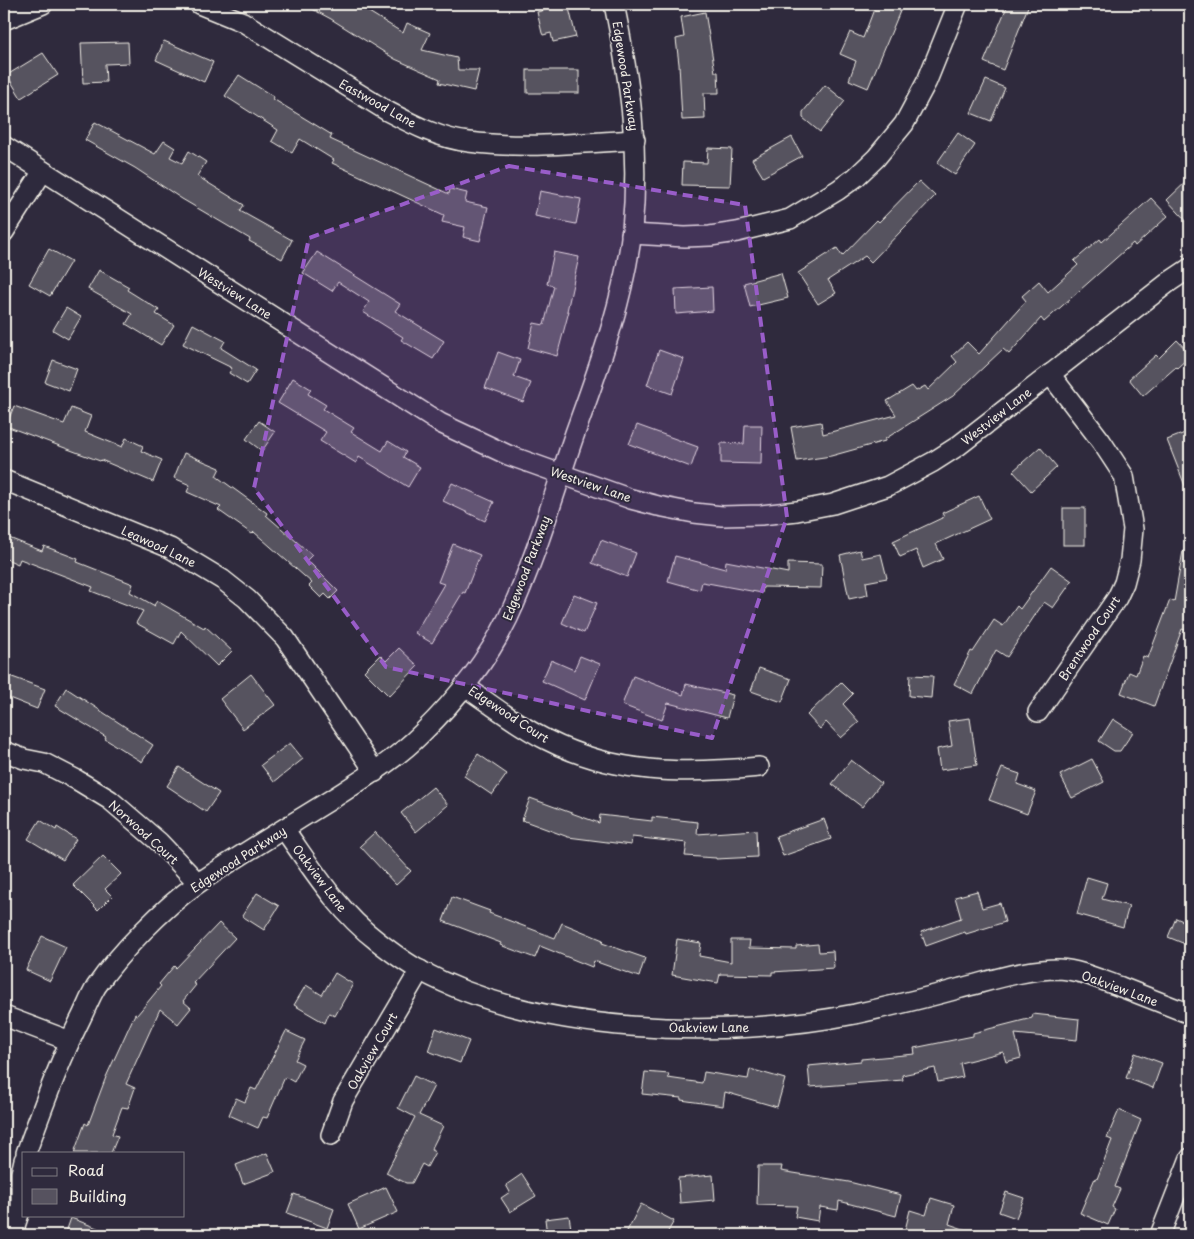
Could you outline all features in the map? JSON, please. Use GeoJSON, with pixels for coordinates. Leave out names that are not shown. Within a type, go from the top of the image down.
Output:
{"type":"FeatureCollection","features":[{"type":"Feature","properties":{"kind":"street"},"geometry":{"type":"LineString","coordinates":[[4,20],[43,4]]}},
{"type":"Feature","properties":{"kind":"street","name":"Eastwood Lane"},"geometry":{"type":"LineString","coordinates":[[199,4],[242,22],[387,111],[409,123],[435,133],[468,142],[505,144],[635,140]]}},
{"type":"Feature","properties":{"kind":"street","name":"Edgewood Parkway"},"geometry":{"type":"LineString","coordinates":[[26,1152],[70,1040],[96,988],[123,954],[158,917],[198,883],[375,772],[420,735],[464,686],[507,620],[526,573],[609,335],[621,290],[631,234],[635,184],[635,140],[626,61],[614,4]]}},
{"type":"Feature","properties":{"kind":"street"},"geometry":{"type":"LineString","coordinates":[[631,234],[685,237],[737,232],[790,219],[838,190],[856,177],[876,158],[904,124],[927,81],[958,4]]}},
{"type":"Feature","properties":{"kind":"street","name":"Westview Lane"},"geometry":{"type":"LineString","coordinates":[[4,146],[440,423],[508,455],[631,499],[694,513],[722,516],[761,515],[833,504],[888,486],[934,462],[958,446],[1169,282],[1190,268]]}},
{"type":"Feature","properties":{"kind":"street"},"geometry":{"type":"LineString","coordinates":[[4,232],[43,171]]}},
{"type":"Feature","properties":{"kind":"street","name":"Brentwood Court"},"geometry":{"type":"LineString","coordinates":[[1038,712],[1117,598],[1124,583],[1130,560],[1133,529],[1124,476],[1102,441],[1050,374]]}},
{"type":"Feature","properties":{"kind":"street","name":"Leawood Lane"},"geometry":{"type":"LineString","coordinates":[[4,480],[170,548],[223,580],[248,599],[285,638],[375,772]]}},
{"type":"Feature","properties":{"kind":"street","name":"Edgewood Court"},"geometry":{"type":"LineString","coordinates":[[464,686],[546,740],[606,762],[633,768],[685,772],[759,767]]}},
{"type":"Feature","properties":{"kind":"street","name":"Norwood Court"},"geometry":{"type":"LineString","coordinates":[[4,751],[24,759],[44,763],[110,800],[159,842],[198,883]]}},
{"type":"Feature","properties":{"kind":"street","name":"Oakview Lane"},"geometry":{"type":"LineString","coordinates":[[284,829],[338,905],[375,939],[420,970],[464,990],[533,1012],[594,1021],[648,1026],[729,1028],[786,1024],[838,1017],[903,1004],[1014,974],[1037,970],[1061,969],[1094,977],[1190,1014]]}},
{"type":"Feature","properties":{"kind":"street","name":"Oakview Court"},"geometry":{"type":"LineString","coordinates":[[331,1135],[343,1100],[420,970]]}},
{"type":"Feature","properties":{"kind":"street"},"geometry":{"type":"LineString","coordinates":[[4,1016],[70,1040]]}},
{"type":"Feature","properties":{"kind":"street"},"geometry":{"type":"LineString","coordinates":[[1160,1235],[1189,1163]]}},
{"type":"Feature","properties":{"kind":"street"},"geometry":{"type":"LineString","coordinates":[[12,1235],[21,1208],[22,1169]]}},
{"type":"Feature","properties":{"kind":"highlighted area"},"geometry":{"type":"Polygon","coordinates":[[[509,166],[745,205],[787,517],[712,738],[386,667],[254,488],[309,238],[509,166]]]}},
{"type":"Feature","properties":{"kind":"building"},"geometry":{"type":"Polygon","coordinates":[[[303,4],[356,4],[403,33],[407,23],[430,33],[422,50],[457,58],[458,70],[479,70],[474,91],[439,83],[440,79],[395,59],[303,4]]]}},
{"type":"Feature","properties":{"kind":"building"},"geometry":{"type":"Polygon","coordinates":[[[568,4],[576,37],[553,42],[551,33],[543,35],[537,12],[568,4]]]}},
{"type":"Feature","properties":{"kind":"building"},"geometry":{"type":"Polygon","coordinates":[[[876,4],[903,4],[868,88],[849,80],[856,61],[840,54],[850,32],[863,38],[876,4]]]}},
{"type":"Feature","properties":{"kind":"building"},"geometry":{"type":"Polygon","coordinates":[[[1008,4],[1029,4],[1003,70],[984,62],[1008,4]]]}},
{"type":"Feature","properties":{"kind":"building"},"geometry":{"type":"Polygon","coordinates":[[[705,12],[715,72],[718,72],[719,93],[704,93],[705,119],[682,120],[676,39],[684,37],[681,17],[705,12]]]}},
{"type":"Feature","properties":{"kind":"building"},"geometry":{"type":"Polygon","coordinates":[[[164,41],[213,62],[204,82],[156,60],[164,41]]]}},
{"type":"Feature","properties":{"kind":"building"},"geometry":{"type":"Polygon","coordinates":[[[128,42],[129,63],[105,64],[106,82],[83,83],[81,43],[128,42]]]}},
{"type":"Feature","properties":{"kind":"building"},"geometry":{"type":"Polygon","coordinates":[[[43,53],[58,75],[21,98],[7,75],[43,53]]]}},
{"type":"Feature","properties":{"kind":"building"},"geometry":{"type":"Polygon","coordinates":[[[527,70],[579,70],[579,93],[527,93],[527,70]]]}},
{"type":"Feature","properties":{"kind":"building"},"geometry":{"type":"Polygon","coordinates":[[[239,75],[274,97],[273,99],[332,135],[330,139],[449,194],[450,189],[467,193],[465,202],[488,207],[480,241],[463,237],[465,227],[442,222],[444,215],[332,163],[334,160],[300,139],[292,153],[272,141],[278,130],[225,96],[239,75]]]}},
{"type":"Feature","properties":{"kind":"building"},"geometry":{"type":"Polygon","coordinates":[[[986,80],[1005,88],[991,121],[971,113],[986,80]]]}},
{"type":"Feature","properties":{"kind":"building"},"geometry":{"type":"Polygon","coordinates":[[[825,85],[845,101],[820,132],[803,118],[803,112],[825,85]]]}},
{"type":"Feature","properties":{"kind":"building"},"geometry":{"type":"Polygon","coordinates":[[[95,122],[155,154],[164,141],[175,148],[170,157],[182,163],[189,151],[206,162],[197,176],[244,205],[240,211],[292,240],[282,259],[249,241],[250,239],[182,199],[135,168],[85,140],[95,122]]]}},
{"type":"Feature","properties":{"kind":"building"},"geometry":{"type":"Polygon","coordinates":[[[958,133],[975,145],[955,175],[937,163],[958,133]]]}},
{"type":"Feature","properties":{"kind":"building"},"geometry":{"type":"Polygon","coordinates":[[[792,137],[802,156],[763,177],[752,159],[792,137]]]}},
{"type":"Feature","properties":{"kind":"building"},"geometry":{"type":"Polygon","coordinates":[[[708,148],[732,149],[730,186],[682,185],[683,162],[707,163],[708,148]]]}},
{"type":"Feature","properties":{"kind":"building"},"geometry":{"type":"Polygon","coordinates":[[[1190,178],[1190,225],[1167,200],[1190,178]]]}},
{"type":"Feature","properties":{"kind":"building"},"geometry":{"type":"Polygon","coordinates":[[[919,181],[935,196],[871,262],[865,256],[828,280],[836,293],[818,304],[798,273],[837,248],[842,256],[919,181]]]}},
{"type":"Feature","properties":{"kind":"building"},"geometry":{"type":"Polygon","coordinates":[[[540,191],[581,199],[576,224],[535,216],[540,191]]]}},
{"type":"Feature","properties":{"kind":"building"},"geometry":{"type":"Polygon","coordinates":[[[1151,198],[1168,216],[1135,246],[1133,243],[1044,322],[1041,318],[1009,354],[1003,349],[953,396],[885,439],[885,441],[831,456],[797,461],[791,427],[821,422],[823,434],[896,415],[887,401],[912,386],[916,391],[925,386],[928,390],[957,362],[952,356],[967,342],[979,354],[1026,301],[1022,296],[1039,281],[1048,292],[1078,265],[1074,261],[1100,239],[1102,242],[1151,198]]]}},
{"type":"Feature","properties":{"kind":"building"},"geometry":{"type":"Polygon","coordinates":[[[49,249],[71,261],[50,296],[29,284],[49,249]]]}},
{"type":"Feature","properties":{"kind":"building"},"geometry":{"type":"Polygon","coordinates":[[[317,252],[400,304],[395,311],[444,341],[433,359],[401,340],[403,337],[363,312],[369,302],[338,282],[332,291],[303,273],[317,252]]]}},
{"type":"Feature","properties":{"kind":"building"},"geometry":{"type":"Polygon","coordinates":[[[554,252],[579,257],[567,311],[569,311],[557,356],[528,348],[534,323],[544,325],[554,286],[547,284],[554,252]]]}},
{"type":"Feature","properties":{"kind":"building"},"geometry":{"type":"Polygon","coordinates":[[[99,270],[129,287],[127,290],[159,310],[156,314],[174,325],[161,345],[126,324],[132,314],[88,289],[99,270]]]}},
{"type":"Feature","properties":{"kind":"building"},"geometry":{"type":"Polygon","coordinates":[[[781,273],[788,298],[750,307],[744,283],[781,273]]]}},
{"type":"Feature","properties":{"kind":"building"},"geometry":{"type":"Polygon","coordinates":[[[712,287],[713,311],[676,314],[675,289],[712,287]]]}},
{"type":"Feature","properties":{"kind":"building"},"geometry":{"type":"Polygon","coordinates":[[[66,308],[81,317],[68,339],[53,330],[66,308]]]}},
{"type":"Feature","properties":{"kind":"building"},"geometry":{"type":"Polygon","coordinates":[[[193,324],[225,341],[221,348],[256,370],[247,384],[229,373],[232,368],[183,344],[193,324]]]}},
{"type":"Feature","properties":{"kind":"building"},"geometry":{"type":"Polygon","coordinates":[[[1177,340],[1190,356],[1143,396],[1129,379],[1156,355],[1159,358],[1177,340]]]}},
{"type":"Feature","properties":{"kind":"building"},"geometry":{"type":"Polygon","coordinates":[[[659,350],[684,359],[672,394],[647,385],[659,350]]]}},
{"type":"Feature","properties":{"kind":"building"},"geometry":{"type":"Polygon","coordinates":[[[498,352],[520,360],[514,377],[531,383],[523,402],[485,388],[498,352]]]}},
{"type":"Feature","properties":{"kind":"building"},"geometry":{"type":"Polygon","coordinates":[[[53,360],[77,369],[69,391],[45,382],[53,360]]]}},
{"type":"Feature","properties":{"kind":"building"},"geometry":{"type":"Polygon","coordinates":[[[293,378],[311,389],[308,394],[326,405],[323,409],[354,428],[351,432],[382,451],[388,441],[406,452],[403,457],[420,467],[408,487],[359,457],[356,463],[320,441],[326,432],[278,403],[293,378]]]}},
{"type":"Feature","properties":{"kind":"building"},"geometry":{"type":"Polygon","coordinates":[[[14,406],[64,424],[71,408],[91,416],[85,432],[122,447],[126,438],[143,446],[141,451],[162,460],[153,482],[101,460],[6,426],[14,406]]]}},
{"type":"Feature","properties":{"kind":"building"},"geometry":{"type":"Polygon","coordinates":[[[259,421],[275,432],[262,451],[246,439],[259,421]]]}},
{"type":"Feature","properties":{"kind":"building"},"geometry":{"type":"Polygon","coordinates":[[[637,425],[698,447],[691,467],[629,444],[637,425]]]}},
{"type":"Feature","properties":{"kind":"building"},"geometry":{"type":"Polygon","coordinates":[[[745,425],[762,425],[761,464],[721,463],[721,443],[744,444],[745,425]]]}},
{"type":"Feature","properties":{"kind":"building"},"geometry":{"type":"Polygon","coordinates":[[[1190,431],[1190,496],[1189,496],[1167,440],[1190,431]]]}},
{"type":"Feature","properties":{"kind":"building"},"geometry":{"type":"Polygon","coordinates":[[[1040,447],[1057,467],[1031,491],[1013,471],[1040,447]]]}},
{"type":"Feature","properties":{"kind":"building"},"geometry":{"type":"Polygon","coordinates":[[[184,453],[220,468],[216,476],[267,513],[266,515],[312,555],[307,560],[338,591],[330,599],[325,594],[321,598],[309,586],[312,583],[254,532],[252,534],[218,510],[221,507],[187,492],[190,485],[174,478],[184,453]]]}},
{"type":"Feature","properties":{"kind":"building"},"geometry":{"type":"Polygon","coordinates":[[[452,483],[494,502],[485,521],[443,501],[452,483]]]}},
{"type":"Feature","properties":{"kind":"building"},"geometry":{"type":"Polygon","coordinates":[[[979,496],[990,519],[936,544],[943,559],[923,568],[916,550],[900,557],[893,541],[944,517],[942,513],[979,496]]]}},
{"type":"Feature","properties":{"kind":"building"},"geometry":{"type":"Polygon","coordinates":[[[1063,508],[1085,508],[1085,545],[1063,545],[1063,508]]]}},
{"type":"Feature","properties":{"kind":"building"},"geometry":{"type":"Polygon","coordinates":[[[4,536],[42,551],[44,546],[78,559],[77,562],[133,584],[130,592],[155,606],[157,601],[204,628],[205,626],[232,651],[217,666],[181,631],[174,644],[136,623],[143,611],[91,591],[93,587],[20,559],[18,564],[4,558],[4,536]]]}},
{"type":"Feature","properties":{"kind":"building"},"geometry":{"type":"Polygon","coordinates":[[[601,540],[636,553],[627,577],[592,563],[601,540]]]}},
{"type":"Feature","properties":{"kind":"building"},"geometry":{"type":"Polygon","coordinates":[[[453,544],[480,555],[465,593],[463,592],[432,643],[415,633],[444,584],[438,582],[453,544]]]}},
{"type":"Feature","properties":{"kind":"building"},"geometry":{"type":"Polygon","coordinates":[[[860,550],[862,558],[881,554],[887,578],[866,582],[868,595],[849,599],[840,555],[860,550]]]}},
{"type":"Feature","properties":{"kind":"building"},"geometry":{"type":"Polygon","coordinates":[[[1183,551],[1190,551],[1190,632],[1182,629],[1154,706],[1121,693],[1129,672],[1136,675],[1143,656],[1148,658],[1170,600],[1174,602],[1183,551]]]}},
{"type":"Feature","properties":{"kind":"building"},"geometry":{"type":"Polygon","coordinates":[[[675,556],[725,569],[726,561],[788,573],[788,563],[822,564],[821,588],[763,587],[762,593],[702,582],[700,590],[668,581],[675,556]]]}},
{"type":"Feature","properties":{"kind":"building"},"geometry":{"type":"Polygon","coordinates":[[[1051,566],[1072,581],[1053,608],[1044,602],[1007,657],[996,650],[973,694],[954,684],[971,651],[973,652],[994,620],[1003,626],[1017,606],[1020,609],[1051,566]]]}},
{"type":"Feature","properties":{"kind":"building"},"geometry":{"type":"Polygon","coordinates":[[[574,594],[597,603],[584,633],[562,623],[574,594]]]}},
{"type":"Feature","properties":{"kind":"building"},"geometry":{"type":"Polygon","coordinates":[[[399,648],[418,666],[389,696],[364,671],[380,655],[386,661],[399,648]]]}},
{"type":"Feature","properties":{"kind":"building"},"geometry":{"type":"Polygon","coordinates":[[[580,656],[600,664],[585,700],[542,681],[551,660],[574,670],[580,656]]]}},
{"type":"Feature","properties":{"kind":"building"},"geometry":{"type":"Polygon","coordinates":[[[759,668],[791,679],[782,702],[751,691],[759,668]]]}},
{"type":"Feature","properties":{"kind":"building"},"geometry":{"type":"Polygon","coordinates":[[[4,674],[45,689],[37,709],[4,696],[4,674]]]}},
{"type":"Feature","properties":{"kind":"building"},"geometry":{"type":"Polygon","coordinates":[[[251,674],[275,705],[243,729],[220,699],[251,674]]]}},
{"type":"Feature","properties":{"kind":"building"},"geometry":{"type":"Polygon","coordinates":[[[910,675],[933,676],[931,698],[909,696],[910,675]]]}},
{"type":"Feature","properties":{"kind":"building"},"geometry":{"type":"Polygon","coordinates":[[[633,676],[683,695],[686,684],[733,695],[727,718],[668,703],[662,720],[622,705],[633,676]]]}},
{"type":"Feature","properties":{"kind":"building"},"geometry":{"type":"Polygon","coordinates":[[[841,682],[853,694],[843,704],[859,722],[841,738],[826,722],[820,729],[807,715],[841,682]]]}},
{"type":"Feature","properties":{"kind":"building"},"geometry":{"type":"Polygon","coordinates":[[[66,688],[153,745],[142,762],[105,739],[106,737],[55,706],[66,688]]]}},
{"type":"Feature","properties":{"kind":"building"},"geometry":{"type":"Polygon","coordinates":[[[970,718],[977,765],[940,770],[937,749],[952,746],[948,721],[970,718]]]}},
{"type":"Feature","properties":{"kind":"building"},"geometry":{"type":"Polygon","coordinates":[[[1113,719],[1133,732],[1120,751],[1114,751],[1099,741],[1113,719]]]}},
{"type":"Feature","properties":{"kind":"building"},"geometry":{"type":"Polygon","coordinates":[[[290,743],[303,759],[274,782],[261,765],[290,743]]]}},
{"type":"Feature","properties":{"kind":"building"},"geometry":{"type":"Polygon","coordinates":[[[478,754],[507,774],[492,795],[464,776],[478,754]]]}},
{"type":"Feature","properties":{"kind":"building"},"geometry":{"type":"Polygon","coordinates":[[[1092,759],[1104,782],[1072,798],[1060,775],[1092,759]]]}},
{"type":"Feature","properties":{"kind":"building"},"geometry":{"type":"Polygon","coordinates":[[[851,760],[881,783],[862,807],[832,784],[851,760]]]}},
{"type":"Feature","properties":{"kind":"building"},"geometry":{"type":"Polygon","coordinates":[[[179,767],[219,793],[206,812],[167,786],[179,767]]]}},
{"type":"Feature","properties":{"kind":"building"},"geometry":{"type":"Polygon","coordinates":[[[1002,768],[1020,774],[1017,784],[1036,791],[1027,814],[989,800],[1002,768]]]}},
{"type":"Feature","properties":{"kind":"building"},"geometry":{"type":"Polygon","coordinates":[[[433,787],[448,805],[416,832],[401,813],[433,787]]]}},
{"type":"Feature","properties":{"kind":"building"},"geometry":{"type":"Polygon","coordinates":[[[530,798],[599,823],[600,815],[652,821],[652,817],[698,822],[697,834],[756,830],[757,857],[716,859],[685,856],[687,843],[632,837],[631,845],[568,837],[522,820],[530,798]]]}},
{"type":"Feature","properties":{"kind":"building"},"geometry":{"type":"Polygon","coordinates":[[[824,819],[831,839],[783,856],[776,836],[824,819]]]}},
{"type":"Feature","properties":{"kind":"building"},"geometry":{"type":"Polygon","coordinates":[[[40,820],[56,830],[57,827],[76,839],[63,860],[28,839],[40,820]]]}},
{"type":"Feature","properties":{"kind":"building"},"geometry":{"type":"Polygon","coordinates":[[[375,832],[411,871],[396,885],[360,846],[375,832]]]}},
{"type":"Feature","properties":{"kind":"building"},"geometry":{"type":"Polygon","coordinates":[[[103,856],[121,874],[105,889],[112,896],[98,910],[73,885],[103,856]]]}},
{"type":"Feature","properties":{"kind":"building"},"geometry":{"type":"Polygon","coordinates":[[[1087,877],[1107,883],[1102,899],[1129,906],[1123,927],[1077,914],[1087,877]]]}},
{"type":"Feature","properties":{"kind":"building"},"geometry":{"type":"Polygon","coordinates":[[[977,891],[982,908],[1000,903],[1005,922],[966,934],[965,932],[926,946],[921,932],[961,918],[955,897],[977,891]]]}},
{"type":"Feature","properties":{"kind":"building"},"geometry":{"type":"Polygon","coordinates":[[[257,893],[279,906],[264,930],[242,916],[257,893]]]}},
{"type":"Feature","properties":{"kind":"building"},"geometry":{"type":"Polygon","coordinates":[[[452,897],[555,938],[562,923],[603,940],[602,943],[645,958],[639,977],[594,961],[592,967],[540,946],[535,958],[443,921],[452,897]]]}},
{"type":"Feature","properties":{"kind":"building"},"geometry":{"type":"Polygon","coordinates":[[[1176,918],[1190,924],[1190,946],[1168,937],[1176,918]]]}},
{"type":"Feature","properties":{"kind":"building"},"geometry":{"type":"Polygon","coordinates":[[[219,923],[235,938],[193,983],[196,985],[183,1001],[191,1008],[178,1024],[160,1009],[126,1084],[135,1088],[128,1108],[122,1107],[112,1134],[118,1136],[111,1152],[74,1152],[85,1123],[88,1125],[106,1077],[135,1014],[137,1015],[161,986],[159,984],[174,966],[176,968],[219,923]]]}},
{"type":"Feature","properties":{"kind":"building"},"geometry":{"type":"Polygon","coordinates":[[[42,936],[66,947],[50,981],[26,970],[42,936]]]}},
{"type":"Feature","properties":{"kind":"building"},"geometry":{"type":"Polygon","coordinates":[[[677,939],[701,943],[699,956],[731,962],[731,940],[750,940],[749,948],[796,949],[796,946],[818,944],[819,952],[833,951],[834,968],[772,972],[772,975],[720,974],[718,983],[672,975],[677,939]]]}},
{"type":"Feature","properties":{"kind":"building"},"geometry":{"type":"Polygon","coordinates":[[[335,973],[353,984],[335,1016],[329,1013],[325,1023],[294,1005],[306,985],[322,995],[335,973]]]}},
{"type":"Feature","properties":{"kind":"building"},"geometry":{"type":"Polygon","coordinates":[[[1033,1014],[1079,1019],[1077,1040],[1015,1034],[1021,1058],[1006,1062],[1003,1052],[960,1063],[963,1077],[938,1082],[935,1068],[902,1075],[903,1080],[810,1087],[808,1066],[915,1054],[914,1048],[973,1036],[973,1033],[1032,1018],[1033,1014]]]}},
{"type":"Feature","properties":{"kind":"building"},"geometry":{"type":"Polygon","coordinates":[[[436,1028],[469,1041],[460,1063],[428,1051],[436,1028]]]}},
{"type":"Feature","properties":{"kind":"building"},"geometry":{"type":"Polygon","coordinates":[[[286,1031],[305,1040],[295,1060],[303,1064],[294,1082],[285,1077],[267,1118],[263,1117],[258,1128],[229,1115],[236,1098],[245,1102],[251,1088],[256,1090],[286,1031]]]}},
{"type":"Feature","properties":{"kind":"building"},"geometry":{"type":"Polygon","coordinates":[[[1135,1053],[1162,1063],[1153,1088],[1126,1078],[1135,1053]]]}},
{"type":"Feature","properties":{"kind":"building"},"geometry":{"type":"Polygon","coordinates":[[[750,1069],[785,1079],[777,1107],[725,1092],[723,1106],[681,1100],[681,1098],[642,1094],[645,1072],[669,1074],[668,1078],[702,1083],[704,1072],[748,1079],[750,1069]]]}},
{"type":"Feature","properties":{"kind":"building"},"geometry":{"type":"Polygon","coordinates":[[[414,1076],[434,1086],[419,1115],[443,1126],[431,1150],[435,1152],[427,1167],[422,1164],[412,1183],[406,1183],[386,1173],[415,1117],[398,1108],[414,1076]]]}},
{"type":"Feature","properties":{"kind":"building"},"geometry":{"type":"Polygon","coordinates":[[[1119,1110],[1141,1120],[1115,1187],[1120,1189],[1112,1207],[1115,1209],[1108,1225],[1080,1213],[1095,1178],[1097,1179],[1112,1140],[1107,1138],[1119,1110]]]}},
{"type":"Feature","properties":{"kind":"building"},"geometry":{"type":"Polygon","coordinates":[[[267,1153],[275,1172],[243,1184],[236,1165],[267,1153]]]}},
{"type":"Feature","properties":{"kind":"building"},"geometry":{"type":"Polygon","coordinates":[[[758,1166],[782,1166],[781,1171],[849,1182],[901,1195],[896,1216],[839,1201],[838,1210],[820,1207],[818,1221],[795,1217],[797,1206],[757,1205],[758,1166]]]}},
{"type":"Feature","properties":{"kind":"building"},"geometry":{"type":"Polygon","coordinates":[[[522,1174],[536,1196],[510,1212],[501,1198],[510,1192],[506,1185],[522,1174]]]}},
{"type":"Feature","properties":{"kind":"building"},"geometry":{"type":"Polygon","coordinates":[[[713,1175],[715,1200],[680,1203],[678,1178],[713,1175]]]}},
{"type":"Feature","properties":{"kind":"building"},"geometry":{"type":"Polygon","coordinates":[[[386,1187],[398,1212],[359,1229],[348,1204],[386,1187]]]}},
{"type":"Feature","properties":{"kind":"building"},"geometry":{"type":"Polygon","coordinates":[[[1006,1192],[1024,1198],[1016,1218],[999,1212],[1006,1192]]]}},
{"type":"Feature","properties":{"kind":"building"},"geometry":{"type":"Polygon","coordinates":[[[294,1194],[334,1209],[327,1228],[287,1213],[294,1194]]]}},
{"type":"Feature","properties":{"kind":"building"},"geometry":{"type":"Polygon","coordinates":[[[931,1198],[954,1205],[949,1224],[975,1233],[975,1235],[922,1235],[905,1230],[910,1210],[926,1215],[931,1198]]]}},
{"type":"Feature","properties":{"kind":"building"},"geometry":{"type":"Polygon","coordinates":[[[641,1204],[674,1221],[666,1235],[625,1235],[641,1204]]]}},
{"type":"Feature","properties":{"kind":"building"},"geometry":{"type":"Polygon","coordinates":[[[569,1216],[572,1235],[547,1235],[545,1219],[569,1216]]]}},
{"type":"Feature","properties":{"kind":"building"},"geometry":{"type":"Polygon","coordinates":[[[71,1218],[113,1234],[113,1235],[65,1235],[71,1218]]]}}]}
